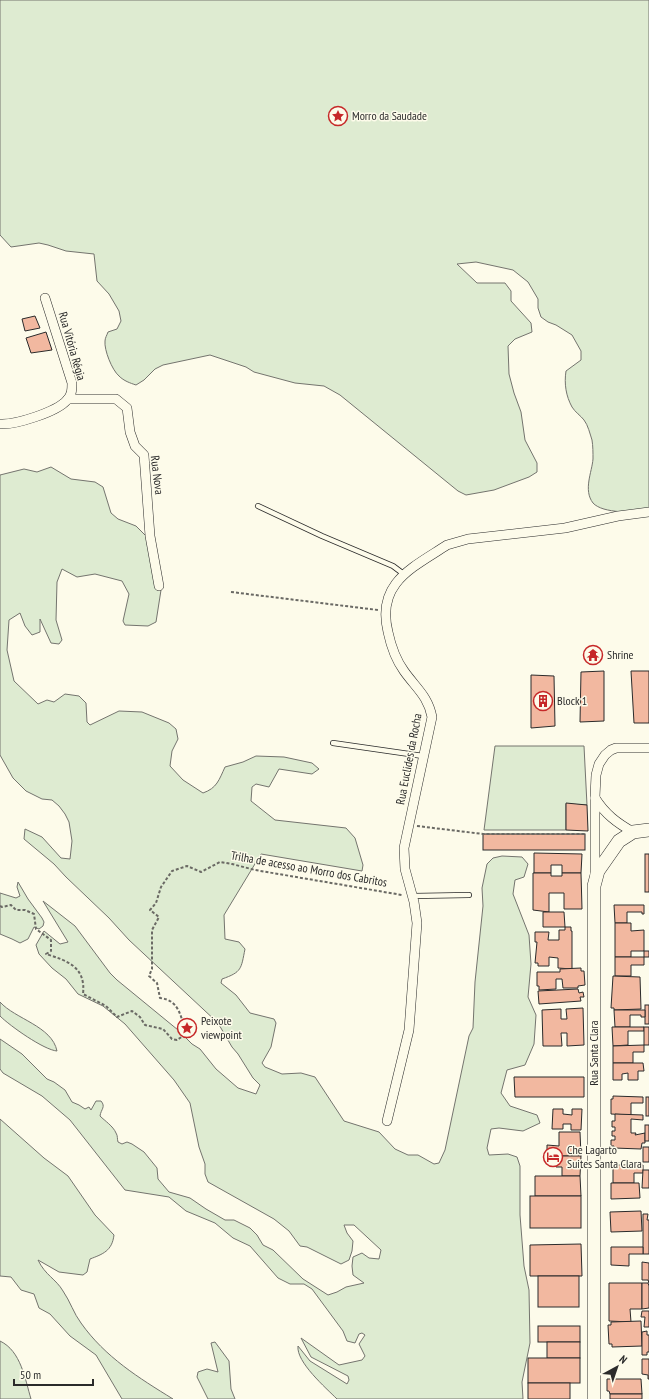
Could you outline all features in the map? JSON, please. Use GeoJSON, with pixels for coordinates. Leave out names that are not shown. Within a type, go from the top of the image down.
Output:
{"type":"FeatureCollection","features":[{"type":"Feature","properties":{"kind":"main road"},"geometry":{"type":"LineString","coordinates":[[595,878],[611,852],[624,837],[633,832],[649,830]]}},
{"type":"Feature","properties":{"kind":"main road","name":"Rua Santa Clara"},"geometry":{"type":"LineString","coordinates":[[594,1399],[595,878]]}},
{"type":"Feature","properties":{"kind":"street","name":"Rua Vitória Régia"},"geometry":{"type":"LineString","coordinates":[[0,424],[14,424],[61,406],[68,399],[72,391],[72,383],[45,298]]}},
{"type":"Feature","properties":{"kind":"street","name":"Rua Nova"},"geometry":{"type":"LineString","coordinates":[[68,399],[116,399],[127,408],[130,432],[135,446],[144,455],[150,536],[159,586]]}},
{"type":"Feature","properties":{"kind":"street","name":"Rua Euclides da Rocha"},"geometry":{"type":"LineString","coordinates":[[387,1122],[411,1018],[417,923],[413,896],[405,869],[405,840],[432,717],[425,697],[399,664],[390,640],[385,611],[388,596],[393,586],[404,575],[447,545],[454,542],[468,539],[565,528],[618,516],[649,512]]}},
{"type":"Feature","properties":{"kind":"street","name":"Rua Santa Clara"},"geometry":{"type":"LineString","coordinates":[[595,878],[595,797],[596,775],[599,764],[605,755],[611,750],[623,747],[649,748]]}},
{"type":"Feature","properties":{"kind":"street"},"geometry":{"type":"LineString","coordinates":[[595,797],[609,817],[633,832]]}},
{"type":"Feature","properties":{"kind":"lane"},"geometry":{"type":"LineString","coordinates":[[258,506],[322,536],[392,566],[404,575]]}},
{"type":"Feature","properties":{"kind":"lane"},"geometry":{"type":"LineString","coordinates":[[333,743],[423,756]]}},
{"type":"Feature","properties":{"kind":"lane"},"geometry":{"type":"LineString","coordinates":[[413,896],[469,895]]}},
{"type":"Feature","properties":{"kind":"path"},"geometry":{"type":"LineString","coordinates":[[231,592],[385,611]]}},
{"type":"Feature","properties":{"kind":"path"},"geometry":{"type":"LineString","coordinates":[[594,655],[598,658]]}},
{"type":"Feature","properties":{"kind":"path"},"geometry":{"type":"LineString","coordinates":[[408,825],[483,834],[594,834]]}},
{"type":"Feature","properties":{"kind":"path","name":"Trilha de acesso ao Morro dos Cabritos"},"geometry":{"type":"LineString","coordinates":[[0,906],[10,905],[16,910],[25,910],[34,914],[36,929],[51,940],[51,951],[46,954],[68,962],[77,970],[84,983],[83,994],[106,1006],[117,1017],[132,1011],[140,1017],[145,1026],[163,1028],[172,1040],[177,1040],[186,1034],[176,1005],[168,999],[160,998],[157,983],[149,976],[152,969],[152,930],[159,917],[150,910],[156,903],[161,887],[172,871],[187,866],[201,872],[220,862],[255,870],[413,896]]}},
{"type":"Feature","properties":{"kind":"green space"},"geometry":{"type":"Polygon","coordinates":[[[0,0],[649,0],[649,512],[611,511],[598,507],[590,498],[588,487],[593,459],[592,440],[583,418],[573,409],[570,403],[565,385],[566,371],[581,360],[581,351],[572,335],[541,317],[538,308],[538,299],[528,282],[513,270],[476,262],[457,264],[477,283],[505,283],[511,291],[511,301],[531,323],[532,332],[515,339],[508,346],[509,374],[521,412],[525,440],[537,463],[537,472],[529,477],[494,490],[466,495],[458,491],[340,395],[324,386],[295,383],[254,372],[246,367],[210,355],[163,365],[155,369],[144,380],[136,385],[121,378],[111,365],[105,345],[105,339],[108,332],[117,329],[121,321],[119,311],[109,294],[97,281],[94,254],[66,251],[39,243],[11,247],[0,235],[0,0]]]}},
{"type":"Feature","properties":{"kind":"green space"},"geometry":{"type":"Polygon","coordinates":[[[51,467],[71,479],[95,482],[103,487],[111,513],[118,519],[136,526],[146,536],[161,590],[156,622],[148,626],[125,625],[123,621],[129,594],[122,581],[95,574],[77,577],[62,569],[57,582],[56,620],[62,640],[59,644],[51,643],[40,619],[40,632],[32,635],[25,626],[20,613],[9,620],[7,650],[14,681],[38,704],[47,700],[54,702],[65,694],[79,696],[86,703],[87,722],[90,725],[119,711],[142,712],[169,723],[176,729],[178,739],[172,751],[170,766],[183,780],[203,793],[215,786],[225,767],[243,762],[256,756],[284,757],[312,763],[319,769],[312,774],[279,769],[269,787],[256,784],[252,787],[251,801],[275,820],[346,828],[355,838],[363,865],[362,871],[261,854],[224,915],[225,939],[239,942],[245,949],[240,969],[222,979],[221,983],[236,995],[250,1013],[274,1019],[276,1023],[271,1047],[262,1063],[265,1067],[282,1074],[301,1073],[315,1077],[344,1121],[379,1132],[395,1149],[408,1155],[418,1155],[434,1164],[439,1163],[445,1150],[469,1036],[473,1028],[475,982],[483,906],[482,888],[487,864],[493,858],[502,856],[522,857],[528,864],[524,877],[515,880],[513,894],[529,935],[531,964],[528,997],[536,1015],[534,1044],[525,1065],[507,1070],[501,1093],[510,1106],[537,1115],[540,1123],[523,1131],[499,1128],[491,1129],[487,1148],[489,1155],[508,1154],[517,1157],[520,1166],[520,1215],[524,1266],[529,1290],[530,1343],[522,1382],[523,1399],[337,1399],[319,1382],[307,1367],[299,1352],[298,1346],[310,1361],[347,1384],[349,1380],[348,1376],[311,1357],[301,1338],[339,1365],[362,1360],[365,1356],[359,1344],[365,1335],[362,1333],[359,1334],[355,1343],[347,1341],[343,1331],[312,1289],[304,1284],[290,1284],[278,1278],[250,1246],[233,1238],[215,1223],[186,1211],[169,1197],[125,1190],[70,1120],[42,1096],[3,1073],[0,1069],[0,1039],[22,1054],[47,1079],[65,1090],[72,1102],[85,1109],[89,1107],[91,1110],[96,1101],[101,1101],[103,1107],[100,1116],[115,1130],[118,1142],[122,1144],[127,1142],[144,1152],[157,1168],[158,1179],[169,1192],[190,1198],[225,1220],[234,1220],[250,1228],[257,1235],[263,1245],[273,1250],[303,1279],[328,1295],[346,1287],[364,1283],[353,1275],[353,1257],[362,1253],[369,1258],[379,1259],[381,1250],[354,1225],[344,1225],[347,1233],[353,1241],[349,1260],[341,1264],[307,1247],[300,1246],[289,1231],[274,1219],[208,1182],[190,1103],[174,1080],[125,1024],[103,1006],[78,994],[66,979],[52,968],[39,954],[36,945],[44,931],[60,944],[68,942],[43,901],[75,926],[110,973],[117,980],[178,1030],[192,1044],[200,1049],[216,1069],[238,1088],[256,1094],[260,1085],[253,1078],[232,1047],[218,1023],[129,940],[109,918],[54,864],[24,839],[25,829],[42,837],[61,858],[70,859],[72,841],[69,822],[65,814],[52,800],[42,799],[26,791],[13,778],[0,755],[0,475],[24,469],[37,472],[51,467]]]}},
{"type":"Feature","properties":{"kind":"green space"},"geometry":{"type":"Polygon","coordinates":[[[495,746],[584,746],[587,805],[566,804],[566,830],[484,830],[495,746]]]}},
{"type":"Feature","properties":{"kind":"green space"},"geometry":{"type":"Polygon","coordinates":[[[18,882],[44,922],[43,926],[39,929],[34,927],[28,939],[20,943],[0,934],[0,893],[16,898],[20,896],[17,887],[18,882]]]}},
{"type":"Feature","properties":{"kind":"green space"},"geometry":{"type":"Polygon","coordinates":[[[0,1002],[48,1035],[54,1042],[57,1051],[44,1047],[19,1031],[0,1016],[0,1002]]]}},
{"type":"Feature","properties":{"kind":"green space"},"geometry":{"type":"Polygon","coordinates":[[[0,1119],[44,1158],[68,1176],[95,1215],[114,1235],[111,1245],[106,1251],[90,1259],[87,1272],[83,1275],[59,1272],[38,1260],[41,1265],[60,1287],[90,1335],[123,1366],[173,1399],[122,1399],[96,1355],[70,1336],[50,1314],[39,1308],[34,1294],[21,1290],[11,1277],[0,1276],[0,1119]]]}},
{"type":"Feature","properties":{"kind":"green space"},"geometry":{"type":"Polygon","coordinates":[[[0,1341],[13,1351],[17,1358],[24,1374],[31,1399],[0,1399],[0,1341]]]}},
{"type":"Feature","properties":{"kind":"green space"},"geometry":{"type":"Polygon","coordinates":[[[215,1342],[229,1361],[231,1389],[235,1399],[208,1399],[197,1377],[198,1372],[207,1369],[218,1372],[211,1343],[215,1342]]]}},
{"type":"Feature","properties":{"kind":"building"},"geometry":{"type":"Polygon","coordinates":[[[35,316],[40,328],[25,331],[22,319],[35,316]]]}},
{"type":"Feature","properties":{"kind":"building"},"geometry":{"type":"Polygon","coordinates":[[[46,332],[52,350],[31,353],[26,338],[46,332]]]}},
{"type":"Feature","properties":{"kind":"building"},"geometry":{"type":"Polygon","coordinates":[[[604,671],[604,721],[580,722],[581,672],[604,671]]]}},
{"type":"Feature","properties":{"kind":"building"},"geometry":{"type":"Polygon","coordinates":[[[631,671],[649,671],[649,723],[634,723],[631,671]]]}},
{"type":"Feature","properties":{"kind":"building","name":"Block 1"},"geometry":{"type":"Polygon","coordinates":[[[531,675],[554,676],[555,726],[531,728],[531,675]]]}},
{"type":"Feature","properties":{"kind":"building"},"geometry":{"type":"Polygon","coordinates":[[[566,803],[587,805],[588,831],[566,830],[566,803]]]}},
{"type":"Feature","properties":{"kind":"building"},"geometry":{"type":"Polygon","coordinates":[[[483,834],[585,834],[585,850],[483,850],[483,834]]]}},
{"type":"Feature","properties":{"kind":"building"},"geometry":{"type":"Polygon","coordinates":[[[534,853],[582,854],[581,873],[562,873],[562,865],[551,865],[551,873],[534,873],[534,853]]]}},
{"type":"Feature","properties":{"kind":"building"},"geometry":{"type":"Polygon","coordinates":[[[645,854],[649,854],[649,892],[645,892],[645,854]]]}},
{"type":"Feature","properties":{"kind":"building"},"geometry":{"type":"Polygon","coordinates":[[[533,873],[551,873],[551,876],[562,876],[562,873],[581,873],[582,909],[564,909],[564,893],[549,893],[549,912],[533,910],[533,873]]]}},
{"type":"Feature","properties":{"kind":"building"},"geometry":{"type":"Polygon","coordinates":[[[614,905],[644,905],[644,914],[642,914],[642,912],[627,912],[627,923],[615,923],[614,905]]]}},
{"type":"Feature","properties":{"kind":"building"},"geometry":{"type":"Polygon","coordinates":[[[543,912],[564,912],[565,927],[543,927],[543,912]]]}},
{"type":"Feature","properties":{"kind":"building"},"geometry":{"type":"Polygon","coordinates":[[[615,923],[631,923],[631,931],[644,930],[644,951],[631,951],[631,957],[615,957],[615,923]]]}},
{"type":"Feature","properties":{"kind":"building"},"geometry":{"type":"Polygon","coordinates":[[[565,927],[571,927],[572,931],[572,969],[558,968],[558,958],[549,957],[549,966],[538,966],[538,963],[535,963],[537,942],[535,942],[535,932],[549,932],[548,940],[559,940],[559,930],[565,930],[565,927]]]}},
{"type":"Feature","properties":{"kind":"building"},"geometry":{"type":"Polygon","coordinates":[[[644,951],[649,951],[649,957],[644,957],[644,951]]]}},
{"type":"Feature","properties":{"kind":"building"},"geometry":{"type":"Polygon","coordinates":[[[615,957],[644,957],[644,965],[631,965],[631,976],[615,976],[615,957]]]}},
{"type":"Feature","properties":{"kind":"building"},"geometry":{"type":"Polygon","coordinates":[[[581,968],[581,971],[584,971],[585,985],[578,986],[578,988],[563,988],[562,979],[556,979],[556,989],[539,990],[539,986],[537,986],[537,972],[560,972],[560,969],[581,968]]]}},
{"type":"Feature","properties":{"kind":"building"},"geometry":{"type":"Polygon","coordinates":[[[613,976],[640,977],[641,1009],[614,1010],[614,1008],[611,1008],[613,976]]]}},
{"type":"Feature","properties":{"kind":"building"},"geometry":{"type":"Polygon","coordinates":[[[578,989],[579,993],[583,992],[584,997],[580,997],[581,1001],[539,1004],[538,991],[578,989]]]}},
{"type":"Feature","properties":{"kind":"building"},"geometry":{"type":"Polygon","coordinates":[[[645,1005],[649,1005],[649,1024],[645,1024],[645,1005]]]}},
{"type":"Feature","properties":{"kind":"building"},"geometry":{"type":"Polygon","coordinates":[[[583,1008],[584,1045],[567,1046],[567,1033],[561,1033],[562,1046],[543,1046],[542,1010],[561,1009],[561,1019],[567,1019],[566,1009],[583,1008]]]}},
{"type":"Feature","properties":{"kind":"building"},"geometry":{"type":"Polygon","coordinates":[[[614,1010],[645,1010],[645,1017],[641,1017],[641,1015],[630,1015],[630,1027],[615,1027],[614,1010]]]}},
{"type":"Feature","properties":{"kind":"building"},"geometry":{"type":"Polygon","coordinates":[[[612,1027],[644,1027],[644,1031],[628,1031],[628,1045],[613,1046],[612,1027]]]}},
{"type":"Feature","properties":{"kind":"building"},"geometry":{"type":"Polygon","coordinates":[[[644,1027],[649,1027],[649,1045],[644,1045],[644,1027]]]}},
{"type":"Feature","properties":{"kind":"building"},"geometry":{"type":"Polygon","coordinates":[[[644,1045],[644,1052],[633,1052],[633,1063],[613,1063],[613,1046],[644,1045]]]}},
{"type":"Feature","properties":{"kind":"building"},"geometry":{"type":"Polygon","coordinates":[[[613,1063],[643,1063],[644,1071],[638,1071],[638,1080],[628,1080],[628,1073],[622,1074],[622,1080],[613,1080],[613,1063]]]}},
{"type":"Feature","properties":{"kind":"building"},"geometry":{"type":"Polygon","coordinates":[[[514,1077],[584,1077],[584,1097],[515,1097],[514,1077]]]}},
{"type":"Feature","properties":{"kind":"building"},"geometry":{"type":"Polygon","coordinates":[[[613,1096],[643,1097],[643,1103],[631,1103],[631,1115],[611,1114],[611,1099],[613,1099],[613,1096]]]}},
{"type":"Feature","properties":{"kind":"building"},"geometry":{"type":"Polygon","coordinates":[[[646,1097],[649,1097],[649,1116],[646,1116],[646,1097]]]}},
{"type":"Feature","properties":{"kind":"building"},"geometry":{"type":"Polygon","coordinates":[[[553,1109],[563,1109],[563,1114],[572,1115],[572,1109],[582,1109],[581,1130],[571,1130],[571,1124],[563,1124],[563,1129],[552,1129],[553,1109]]]}},
{"type":"Feature","properties":{"kind":"building"},"geometry":{"type":"Polygon","coordinates":[[[615,1114],[643,1115],[643,1120],[631,1119],[631,1133],[636,1133],[635,1135],[645,1133],[645,1143],[642,1143],[641,1149],[614,1148],[614,1146],[611,1146],[611,1140],[615,1140],[615,1136],[612,1136],[612,1131],[615,1131],[615,1127],[612,1127],[612,1121],[615,1121],[615,1114]]]}},
{"type":"Feature","properties":{"kind":"building"},"geometry":{"type":"Polygon","coordinates":[[[645,1125],[649,1125],[649,1141],[645,1141],[645,1125]]]}},
{"type":"Feature","properties":{"kind":"building"},"geometry":{"type":"Polygon","coordinates":[[[559,1132],[580,1132],[581,1156],[547,1156],[547,1145],[559,1146],[559,1132]]]}},
{"type":"Feature","properties":{"kind":"building"},"geometry":{"type":"Polygon","coordinates":[[[643,1147],[649,1147],[649,1162],[643,1162],[643,1147]]]}},
{"type":"Feature","properties":{"kind":"building"},"geometry":{"type":"Polygon","coordinates":[[[556,1156],[581,1156],[580,1176],[562,1176],[562,1167],[556,1167],[556,1156]]]}},
{"type":"Feature","properties":{"kind":"building"},"geometry":{"type":"Polygon","coordinates":[[[613,1165],[643,1165],[643,1173],[634,1173],[634,1183],[613,1183],[613,1165]]]}},
{"type":"Feature","properties":{"kind":"building"},"geometry":{"type":"Polygon","coordinates":[[[643,1170],[649,1170],[649,1188],[642,1188],[643,1170]]]}},
{"type":"Feature","properties":{"kind":"building"},"geometry":{"type":"Polygon","coordinates":[[[535,1176],[580,1176],[581,1196],[535,1196],[535,1176]]]}},
{"type":"Feature","properties":{"kind":"building"},"geometry":{"type":"Polygon","coordinates":[[[611,1183],[639,1183],[640,1198],[611,1199],[611,1183]]]}},
{"type":"Feature","properties":{"kind":"building"},"geometry":{"type":"Polygon","coordinates":[[[530,1196],[581,1196],[581,1228],[530,1228],[530,1196]]]}},
{"type":"Feature","properties":{"kind":"building"},"geometry":{"type":"Polygon","coordinates":[[[641,1211],[642,1231],[611,1232],[610,1212],[641,1211]]]}},
{"type":"Feature","properties":{"kind":"building"},"geometry":{"type":"Polygon","coordinates":[[[643,1214],[648,1214],[647,1220],[649,1220],[649,1254],[643,1254],[643,1214]]]}},
{"type":"Feature","properties":{"kind":"building"},"geometry":{"type":"Polygon","coordinates":[[[581,1244],[582,1276],[530,1276],[530,1245],[581,1244]]]}},
{"type":"Feature","properties":{"kind":"building"},"geometry":{"type":"Polygon","coordinates":[[[611,1247],[643,1247],[643,1254],[629,1254],[629,1266],[611,1265],[611,1247]]]}},
{"type":"Feature","properties":{"kind":"building"},"geometry":{"type":"Polygon","coordinates":[[[642,1262],[649,1263],[649,1283],[648,1280],[642,1280],[642,1262]]]}},
{"type":"Feature","properties":{"kind":"building"},"geometry":{"type":"Polygon","coordinates":[[[538,1276],[579,1276],[579,1307],[538,1307],[538,1276]]]}},
{"type":"Feature","properties":{"kind":"building"},"geometry":{"type":"Polygon","coordinates":[[[609,1283],[642,1283],[642,1309],[630,1309],[631,1322],[609,1321],[609,1283]]]}},
{"type":"Feature","properties":{"kind":"building"},"geometry":{"type":"Polygon","coordinates":[[[642,1283],[648,1283],[649,1286],[649,1308],[642,1309],[642,1283]]]}},
{"type":"Feature","properties":{"kind":"building"},"geometry":{"type":"Polygon","coordinates":[[[642,1311],[649,1311],[649,1327],[644,1327],[645,1317],[641,1317],[642,1311]]]}},
{"type":"Feature","properties":{"kind":"building"},"geometry":{"type":"Polygon","coordinates":[[[641,1321],[642,1346],[612,1347],[612,1344],[609,1344],[608,1325],[611,1325],[611,1322],[641,1321]]]}},
{"type":"Feature","properties":{"kind":"building"},"geometry":{"type":"Polygon","coordinates":[[[538,1326],[580,1326],[580,1342],[538,1342],[538,1326]]]}},
{"type":"Feature","properties":{"kind":"building"},"geometry":{"type":"Polygon","coordinates":[[[647,1331],[647,1335],[649,1335],[649,1352],[647,1352],[647,1355],[642,1355],[642,1332],[647,1331]]]}},
{"type":"Feature","properties":{"kind":"building"},"geometry":{"type":"Polygon","coordinates":[[[547,1342],[580,1342],[580,1358],[547,1358],[547,1342]]]}},
{"type":"Feature","properties":{"kind":"building"},"geometry":{"type":"Polygon","coordinates":[[[528,1358],[580,1358],[580,1383],[528,1383],[528,1358]]]}},
{"type":"Feature","properties":{"kind":"building"},"geometry":{"type":"Polygon","coordinates":[[[642,1359],[649,1359],[649,1379],[648,1375],[642,1374],[642,1359]]]}},
{"type":"Feature","properties":{"kind":"building"},"geometry":{"type":"Polygon","coordinates":[[[607,1379],[641,1379],[642,1394],[610,1394],[609,1391],[607,1391],[607,1379]]]}},
{"type":"Feature","properties":{"kind":"building"},"geometry":{"type":"Polygon","coordinates":[[[528,1383],[570,1383],[570,1399],[528,1399],[528,1383]]]}},
{"type":"Feature","properties":{"kind":"building"},"geometry":{"type":"Polygon","coordinates":[[[610,1394],[642,1394],[642,1399],[610,1399],[610,1394]]]}},
{"type":"Feature","properties":{"kind":"place","name":"Morro da Saudade"},"geometry":{"type":"Point","coordinates":[338,116]}},
{"type":"Feature","properties":{"kind":"place","name":"Shrine"},"geometry":{"type":"Point","coordinates":[593,655]}},
{"type":"Feature","properties":{"kind":"place","name":"Block 1"},"geometry":{"type":"Point","coordinates":[543,701]}},
{"type":"Feature","properties":{"kind":"place","name":"Peixote viewpoint"},"geometry":{"type":"Point","coordinates":[187,1028]}},
{"type":"Feature","properties":{"kind":"place","name":"Che Lagarto Suites Santa Clara"},"geometry":{"type":"Point","coordinates":[553,1157]}}]}
